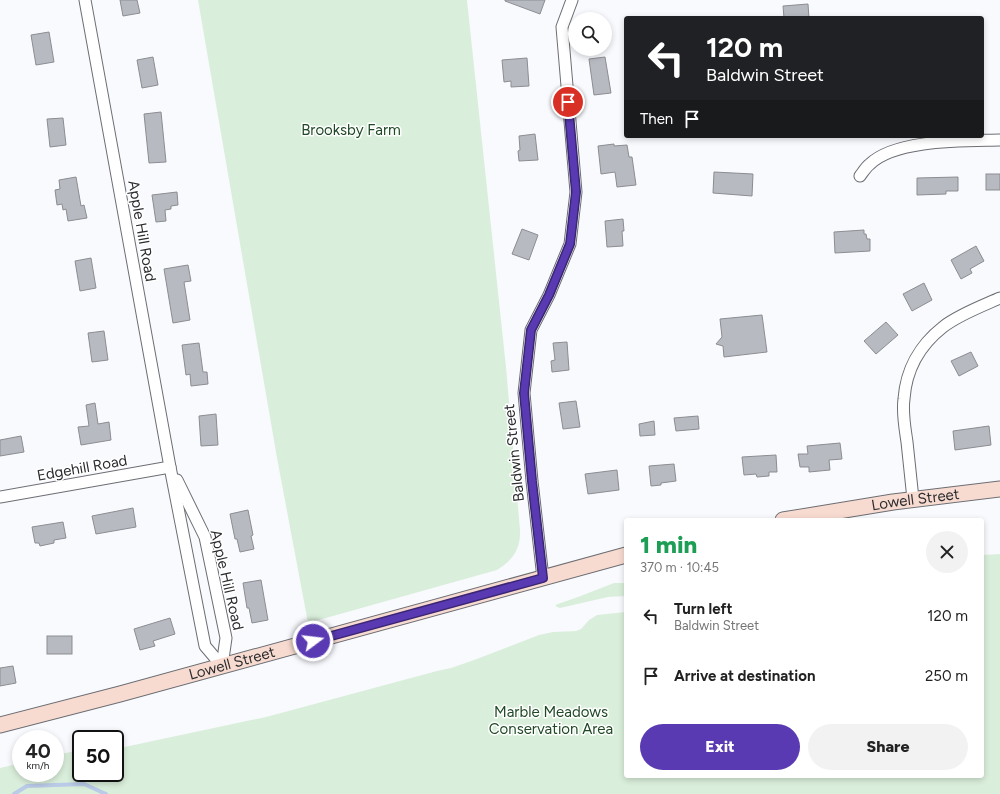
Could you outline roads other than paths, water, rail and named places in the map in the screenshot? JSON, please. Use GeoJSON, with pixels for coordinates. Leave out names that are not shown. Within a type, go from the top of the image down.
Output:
{"type":"FeatureCollection","features":[{"type":"Feature","properties":{"kind":"main road","name":"Lowell Street"},"geometry":{"type":"LineString","coordinates":[[795,518],[913,499],[1000,488]]}},
{"type":"Feature","properties":{"kind":"main road","name":"Lowell Street"},"geometry":{"type":"LineString","coordinates":[[0,725],[120,694],[624,556]]}},
{"type":"Feature","properties":{"kind":"street","name":"Apple Hill Road"},"geometry":{"type":"LineString","coordinates":[[85,0],[170,468],[205,646],[222,666]]}},
{"type":"Feature","properties":{"kind":"street","name":"Baldwin Street"},"geometry":{"type":"LineString","coordinates":[[543,578],[524,393],[531,330],[549,295],[570,244],[576,192],[562,27],[572,0]]}},
{"type":"Feature","properties":{"kind":"street"},"geometry":{"type":"LineString","coordinates":[[860,176],[870,163],[897,149],[928,143],[1000,140]]}},
{"type":"Feature","properties":{"kind":"street"},"geometry":{"type":"LineString","coordinates":[[913,499],[904,416],[904,400],[907,380],[912,366],[920,351],[932,337],[944,327],[962,316],[1000,298]]}},
{"type":"Feature","properties":{"kind":"street","name":"Apple Hill Road"},"geometry":{"type":"LineString","coordinates":[[170,468],[205,538],[226,638],[222,666]]}},
{"type":"Feature","properties":{"kind":"street","name":"Edgehill Road"},"geometry":{"type":"LineString","coordinates":[[0,497],[170,468]]}},
{"type":"Feature","properties":{"kind":"waterway"},"geometry":{"type":"LineString","coordinates":[[14,794],[27,786],[84,784],[106,794]]}},
{"type":"Feature","properties":{"kind":"park label","name":"Brooksby Farm"},"geometry":{"type":"Point","coordinates":[351,130]}},
{"type":"Feature","properties":{"kind":"park label","name":"Marble Meadows Conservation Area"},"geometry":{"type":"Point","coordinates":[551,720]}}]}
